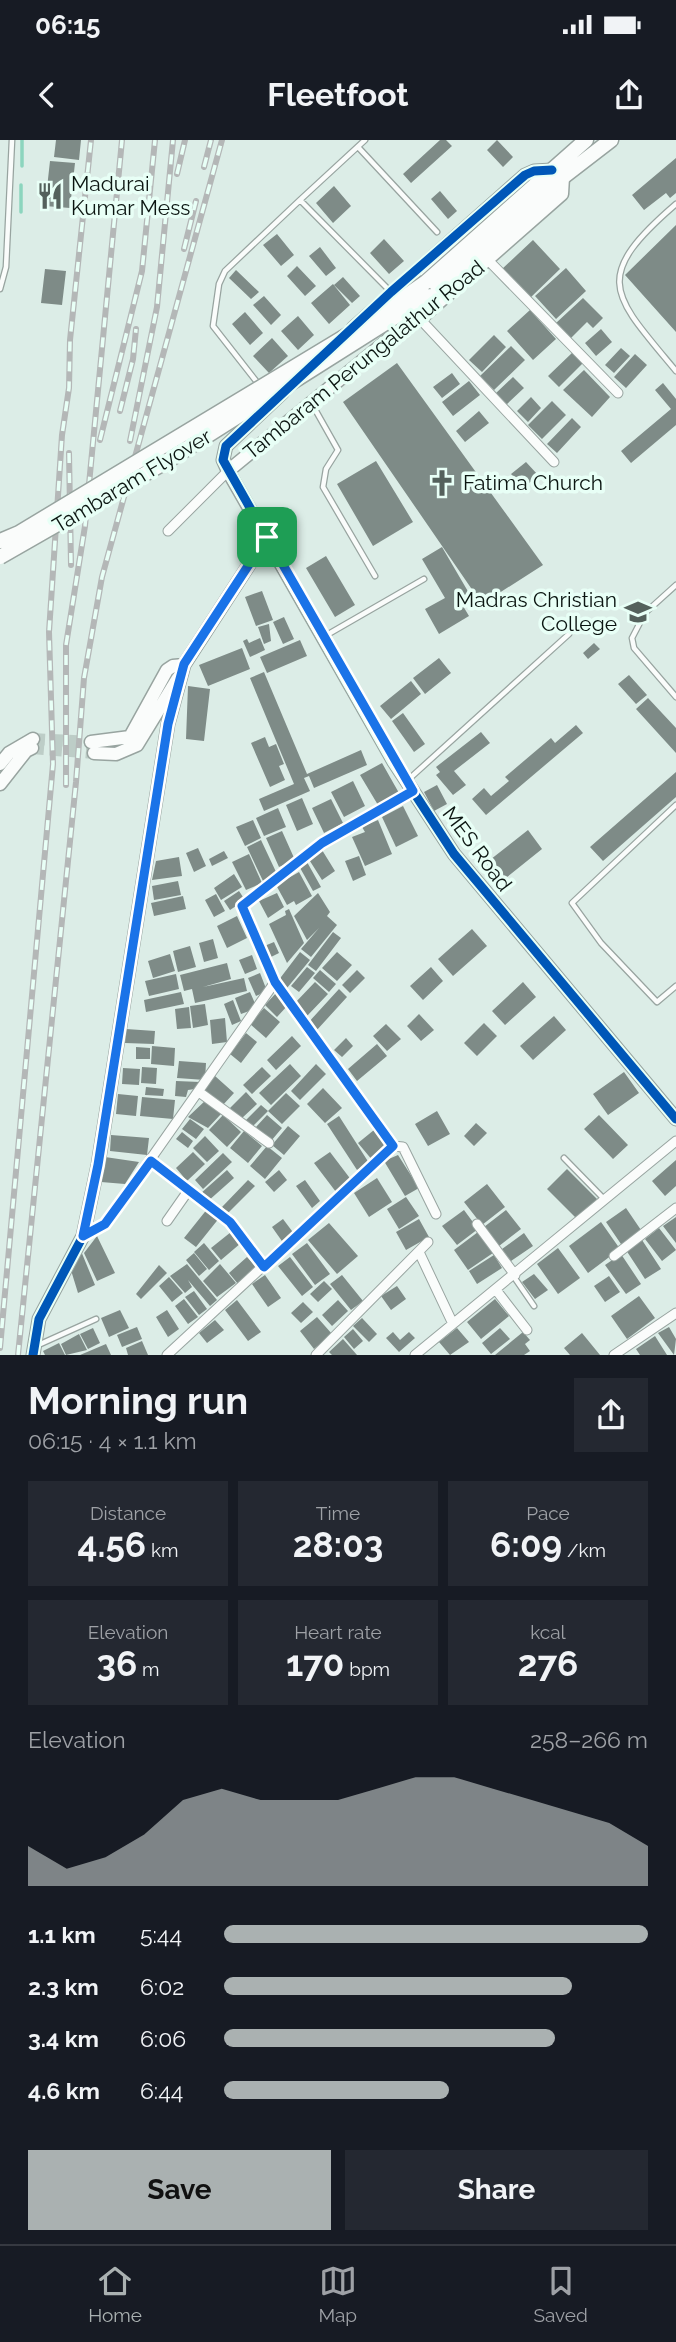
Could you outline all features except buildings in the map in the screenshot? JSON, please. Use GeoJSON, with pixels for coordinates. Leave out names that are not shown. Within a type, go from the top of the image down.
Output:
{"type":"FeatureCollection","features":[{"type":"Feature","properties":{"kind":"main road"},"geometry":{"type":"LineString","coordinates":[[558,174],[586,140]]}},
{"type":"Feature","properties":{"kind":"main road"},"geometry":{"type":"LineString","coordinates":[[558,174],[611,140]]}},
{"type":"Feature","properties":{"kind":"main road","name":"Tambaram Flyover"},"geometry":{"type":"LineString","coordinates":[[0,541],[19,533],[369,322],[426,282],[558,174]]}},
{"type":"Feature","properties":{"kind":"main road","name":"Tambaram Flyover"},"geometry":{"type":"LineString","coordinates":[[0,557],[164,463],[428,296],[526,202]]}},
{"type":"Feature","properties":{"kind":"street","name":"Tambaram Perungalathur Road"},"geometry":{"type":"LineString","coordinates":[[267,537],[229,471],[389,339],[420,319],[562,194],[558,174]]}},
{"type":"Feature","properties":{"kind":"street"},"geometry":{"type":"LineString","coordinates":[[168,531],[229,471],[223,460],[226,446],[391,292],[525,175],[558,174]]}},
{"type":"Feature","properties":{"kind":"street"},"geometry":{"type":"LineString","coordinates":[[487,259],[618,393]]}},
{"type":"Feature","properties":{"kind":"street"},"geometry":{"type":"LineString","coordinates":[[420,319],[554,462]]}},
{"type":"Feature","properties":{"kind":"street"},"geometry":{"type":"LineString","coordinates":[[92,748],[116,754],[137,745],[172,683],[267,537]]}},
{"type":"Feature","properties":{"kind":"street","name":"MES Road"},"geometry":{"type":"LineString","coordinates":[[267,537],[410,786],[454,855],[676,1119]]}},
{"type":"Feature","properties":{"kind":"street"},"geometry":{"type":"LineString","coordinates":[[33,1351],[39,1319],[83,1236],[98,1165],[168,724],[182,670]]}},
{"type":"Feature","properties":{"kind":"street"},"geometry":{"type":"LineString","coordinates":[[0,764],[9,752],[33,744],[0,784]]}},
{"type":"Feature","properties":{"kind":"street"},"geometry":{"type":"LineString","coordinates":[[410,786],[322,843],[242,906],[275,982],[393,1146],[403,1147],[436,1213]]}},
{"type":"Feature","properties":{"kind":"street"},"geometry":{"type":"LineString","coordinates":[[83,1236],[105,1224],[275,982]]}},
{"type":"Feature","properties":{"kind":"street"},"geometry":{"type":"LineString","coordinates":[[199,1092],[270,1143]]}},
{"type":"Feature","properties":{"kind":"street"},"geometry":{"type":"LineString","coordinates":[[416,1355],[676,1141]]}},
{"type":"Feature","properties":{"kind":"street"},"geometry":{"type":"LineString","coordinates":[[167,1355],[393,1146]]}},
{"type":"Feature","properties":{"kind":"street"},"geometry":{"type":"LineString","coordinates":[[151,1161],[230,1222],[264,1267]]}},
{"type":"Feature","properties":{"kind":"street"},"geometry":{"type":"LineString","coordinates":[[167,1221],[188,1191]]}},
{"type":"Feature","properties":{"kind":"street"},"geometry":{"type":"LineString","coordinates":[[614,1256],[676,1208]]}},
{"type":"Feature","properties":{"kind":"street"},"geometry":{"type":"LineString","coordinates":[[477,1224],[514,1275]]}},
{"type":"Feature","properties":{"kind":"street"},"geometry":{"type":"LineString","coordinates":[[316,1355],[428,1242]]}},
{"type":"Feature","properties":{"kind":"street"},"geometry":{"type":"LineString","coordinates":[[419,1252],[453,1324]]}},
{"type":"Feature","properties":{"kind":"street"},"geometry":{"type":"LineString","coordinates":[[496,1290],[527,1330]]}},
{"type":"Feature","properties":{"kind":"street"},"geometry":{"type":"LineString","coordinates":[[614,1355],[676,1313]]}},
{"type":"Feature","properties":{"kind":"lane"},"geometry":{"type":"LineString","coordinates":[[0,289],[6,267],[12,140]]}},
{"type":"Feature","properties":{"kind":"lane"},"geometry":{"type":"LineString","coordinates":[[272,403],[213,326],[219,284],[225,271],[365,140]]}},
{"type":"Feature","properties":{"kind":"lane"},"geometry":{"type":"LineString","coordinates":[[358,147],[437,232]]}},
{"type":"Feature","properties":{"kind":"lane"},"geometry":{"type":"LineString","coordinates":[[300,200],[391,292]]}},
{"type":"Feature","properties":{"kind":"lane"},"geometry":{"type":"LineString","coordinates":[[676,204],[649,227],[631,250],[619,271],[618,289],[632,315],[676,371]]}},
{"type":"Feature","properties":{"kind":"lane"},"geometry":{"type":"LineString","coordinates":[[312,403],[338,450],[326,469],[323,487],[375,576]]}},
{"type":"Feature","properties":{"kind":"lane"},"geometry":{"type":"LineString","coordinates":[[323,637],[424,579]]}},
{"type":"Feature","properties":{"kind":"lane"},"geometry":{"type":"LineString","coordinates":[[676,585],[645,613],[632,638],[634,648],[676,697]]}},
{"type":"Feature","properties":{"kind":"lane"},"geometry":{"type":"LineString","coordinates":[[410,786],[569,635]]}},
{"type":"Feature","properties":{"kind":"lane"},"geometry":{"type":"LineString","coordinates":[[676,805],[572,903],[601,943],[657,1002],[676,986]]}},
{"type":"Feature","properties":{"kind":"lane"},"geometry":{"type":"LineString","coordinates":[[564,1158],[606,1200]]}},
{"type":"Feature","properties":{"kind":"lane"},"geometry":{"type":"LineString","coordinates":[[514,1275],[534,1306]]}},
{"type":"Feature","properties":{"kind":"lane"},"geometry":{"type":"LineString","coordinates":[[33,1351],[96,1319]]}},
{"type":"Feature","properties":{"kind":"waterway"},"geometry":{"type":"LineString","coordinates":[[22,140],[22,166]]}},
{"type":"Feature","properties":{"kind":"waterway"},"geometry":{"type":"LineString","coordinates":[[21,185],[21,212]]}},
{"type":"Feature","properties":{"kind":"tunnel"},"geometry":{"type":"LineString","coordinates":[[33,739],[91,742]]}},
{"type":"Feature","properties":{"kind":"tunnel"},"geometry":{"type":"LineString","coordinates":[[32,748],[94,753]]}},
{"type":"Feature","properties":{"kind":"railway"},"geometry":{"type":"LineString","coordinates":[[0,1348],[53,764],[49,632],[62,435],[69,388],[70,340],[91,140]]}},
{"type":"Feature","properties":{"kind":"railway"},"geometry":{"type":"LineString","coordinates":[[66,785],[66,645],[85,526],[122,140]]}},
{"type":"Feature","properties":{"kind":"railway"},"geometry":{"type":"LineString","coordinates":[[100,440],[142,271],[155,140]]}},
{"type":"Feature","properties":{"kind":"railway"},"geometry":{"type":"LineString","coordinates":[[130,441],[157,307],[173,140]]}},
{"type":"Feature","properties":{"kind":"railway"},"geometry":{"type":"LineString","coordinates":[[177,174],[185,140]]}},
{"type":"Feature","properties":{"kind":"railway"},"geometry":{"type":"LineString","coordinates":[[204,167],[211,140]]}},
{"type":"Feature","properties":{"kind":"railway"},"geometry":{"type":"LineString","coordinates":[[18,1355],[76,782],[84,678],[102,577],[222,140]]}},
{"type":"Feature","properties":{"kind":"railway"},"geometry":{"type":"LineString","coordinates":[[184,249],[196,201]]}},
{"type":"Feature","properties":{"kind":"railway"},"geometry":{"type":"LineString","coordinates":[[120,411],[133,359],[136,329]]}},
{"type":"Feature","properties":{"kind":"railway"},"geometry":{"type":"LineString","coordinates":[[69,453],[71,565]]}},
{"type":"Feature","properties":{"kind":"cycle path"},"geometry":{"type":"LineString","coordinates":[[552,170],[534,171],[525,175],[391,292],[226,446],[223,460],[394,762],[454,854],[676,1119]]}},
{"type":"Feature","properties":{"kind":"cycle path"},"geometry":{"type":"LineString","coordinates":[[33,1355],[39,1319],[83,1236],[98,1165],[168,724],[184,665],[267,537]]}},
{"type":"Feature","properties":{"kind":"place","name":"Madurai Kumar Mess"},"geometry":{"type":"Point","coordinates":[50,196]}},
{"type":"Feature","properties":{"kind":"place","name":"Fatima Church"},"geometry":{"type":"Point","coordinates":[442,483]}},
{"type":"Feature","properties":{"kind":"place","name":"Madras Christian College"},"geometry":{"type":"Point","coordinates":[638,612]}},
{"type":"Feature","properties":{"kind":"route"},"geometry":{"type":"LineString","coordinates":[[267,537],[413,791],[322,843],[242,906],[275,982],[393,1146],[264,1267],[230,1222],[151,1161],[105,1224],[83,1236],[98,1165],[168,724],[184,664],[240,574],[267,537]]}}]}
